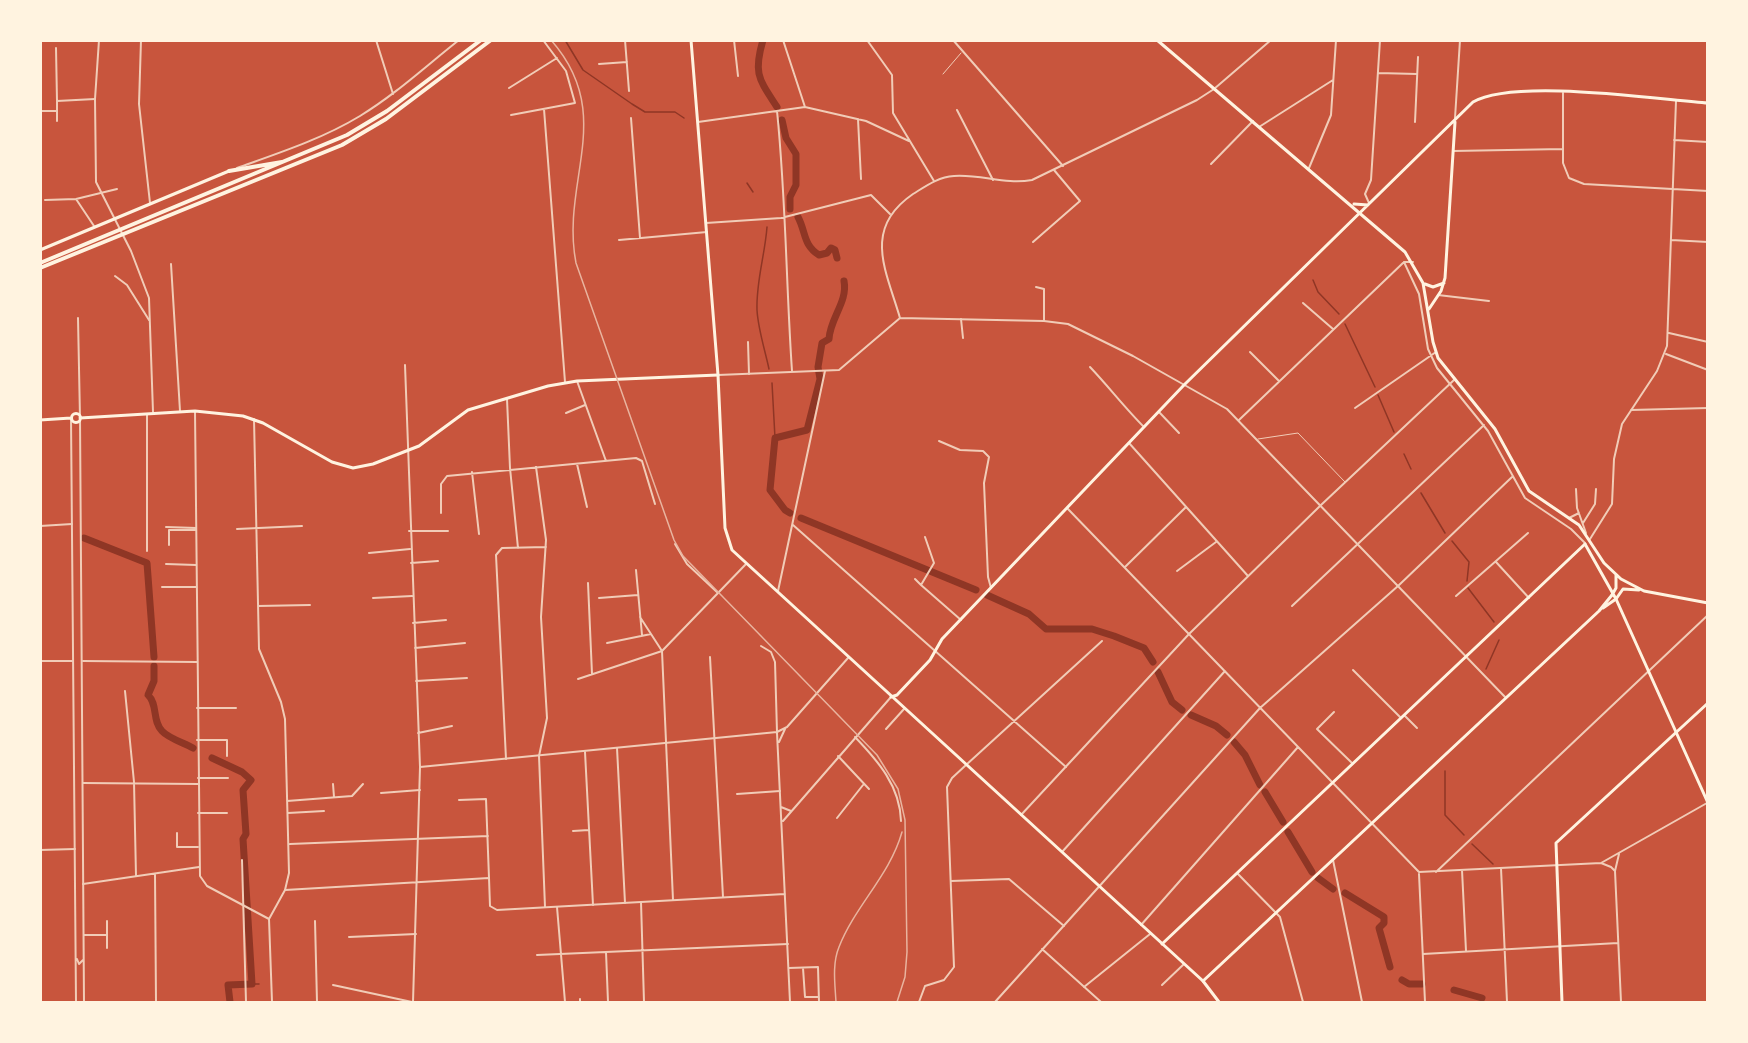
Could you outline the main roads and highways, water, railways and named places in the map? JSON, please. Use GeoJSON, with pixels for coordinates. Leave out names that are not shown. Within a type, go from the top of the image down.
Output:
{"type":"FeatureCollection","features":[{"type":"Feature","properties":{"kind":"highway"},"geometry":{"type":"LineString","coordinates":[[40,268],[126,228],[338,140],[378,117],[481,40]]}},
{"type":"Feature","properties":{"kind":"highway"},"geometry":{"type":"LineString","coordinates":[[40,263],[128,232],[342,145],[386,119],[491,40]]}},
{"type":"Feature","properties":{"kind":"highway"},"geometry":{"type":"LineString","coordinates":[[229,171],[291,160]]}},
{"type":"Feature","properties":{"kind":"main road"},"geometry":{"type":"LineString","coordinates":[[692,40],[718,375],[726,536],[732,550],[1203,981],[1219,1002]]}},
{"type":"Feature","properties":{"kind":"main road"},"geometry":{"type":"LineString","coordinates":[[1157,40],[1400,246],[1413,262],[1423,283],[1436,352],[1454,380],[1497,433],[1529,491],[1569,518],[1586,533],[1604,563],[1616,575],[1644,591]]}},
{"type":"Feature","properties":{"kind":"main road"},"geometry":{"type":"LineString","coordinates":[[891,697],[897,695],[930,660],[961,620],[1184,385],[1473,102],[1491,94],[1520,91],[1707,103]]}},
{"type":"Feature","properties":{"kind":"main road"},"geometry":{"type":"LineString","coordinates":[[1429,309],[1444,283],[1455,120]]}},
{"type":"Feature","properties":{"kind":"main road"},"geometry":{"type":"LineString","coordinates":[[1440,136],[1448,135],[1454,141]]}},
{"type":"Feature","properties":{"kind":"main road"},"geometry":{"type":"LineString","coordinates":[[40,250],[229,171]]}},
{"type":"Feature","properties":{"kind":"main road"},"geometry":{"type":"LineString","coordinates":[[1352,204],[1370,204]]}},
{"type":"Feature","properties":{"kind":"main road"},"geometry":{"type":"LineString","coordinates":[[1423,283],[1433,287],[1444,283]]}},
{"type":"Feature","properties":{"kind":"main road"},"geometry":{"type":"LineString","coordinates":[[40,420],[71,418],[75,414],[80,418],[195,411],[219,412],[254,419],[324,459],[346,467],[365,467],[406,452],[432,438],[468,410],[565,382],[718,375]]}},
{"type":"Feature","properties":{"kind":"main road"},"geometry":{"type":"LineString","coordinates":[[1585,544],[1594,546]]}},
{"type":"Feature","properties":{"kind":"main road"},"geometry":{"type":"LineString","coordinates":[[1585,544],[1616,599],[1707,803]]}},
{"type":"Feature","properties":{"kind":"main road"},"geometry":{"type":"LineString","coordinates":[[1162,944],[1585,544]]}},
{"type":"Feature","properties":{"kind":"main road"},"geometry":{"type":"LineString","coordinates":[[1203,981],[1599,611],[1616,588],[1616,575]]}},
{"type":"Feature","properties":{"kind":"main road"},"geometry":{"type":"LineString","coordinates":[[1599,611],[1616,599],[1623,589],[1707,603]]}},
{"type":"Feature","properties":{"kind":"main road"},"geometry":{"type":"LineString","coordinates":[[1562,1002],[1555,848],[1558,840],[1707,703]]}},
{"type":"Feature","properties":{"kind":"waterway"},"geometry":{"type":"LineString","coordinates":[[565,40],[583,70],[632,104],[645,112],[675,112],[684,118]]}},
{"type":"Feature","properties":{"kind":"waterway"},"geometry":{"type":"LineString","coordinates":[[763,40],[758,69],[762,82],[777,107]]}},
{"type":"Feature","properties":{"kind":"waterway"},"geometry":{"type":"LineString","coordinates":[[782,120],[786,138],[796,154],[796,185],[790,197],[790,209]]}},
{"type":"Feature","properties":{"kind":"waterway"},"geometry":{"type":"LineString","coordinates":[[747,183],[753,192]]}},
{"type":"Feature","properties":{"kind":"waterway"},"geometry":{"type":"LineString","coordinates":[[798,217],[810,247],[819,255],[827,253],[831,248],[835,250],[837,258]]}},
{"type":"Feature","properties":{"kind":"waterway"},"geometry":{"type":"LineString","coordinates":[[767,227],[757,310],[769,369]]}},
{"type":"Feature","properties":{"kind":"waterway"},"geometry":{"type":"LineString","coordinates":[[1313,280],[1318,292],[1339,314]]}},
{"type":"Feature","properties":{"kind":"waterway"},"geometry":{"type":"LineString","coordinates":[[790,513],[785,510],[770,490],[775,438],[807,430],[820,379],[818,367],[822,343],[829,339],[845,289],[844,281]]}},
{"type":"Feature","properties":{"kind":"waterway"},"geometry":{"type":"LineString","coordinates":[[1345,324],[1375,387]]}},
{"type":"Feature","properties":{"kind":"waterway"},"geometry":{"type":"LineString","coordinates":[[772,383],[775,438]]}},
{"type":"Feature","properties":{"kind":"waterway"},"geometry":{"type":"LineString","coordinates":[[1378,395],[1394,432]]}},
{"type":"Feature","properties":{"kind":"waterway"},"geometry":{"type":"LineString","coordinates":[[1404,454],[1411,469]]}},
{"type":"Feature","properties":{"kind":"waterway"},"geometry":{"type":"LineString","coordinates":[[1421,493],[1445,533]]}},
{"type":"Feature","properties":{"kind":"waterway"},"geometry":{"type":"LineString","coordinates":[[801,518],[976,590]]}},
{"type":"Feature","properties":{"kind":"waterway"},"geometry":{"type":"LineString","coordinates":[[84,538],[147,563],[154,657]]}},
{"type":"Feature","properties":{"kind":"waterway"},"geometry":{"type":"LineString","coordinates":[[1452,541],[1469,562],[1467,581]]}},
{"type":"Feature","properties":{"kind":"waterway"},"geometry":{"type":"LineString","coordinates":[[1468,588],[1494,622]]}},
{"type":"Feature","properties":{"kind":"waterway"},"geometry":{"type":"LineString","coordinates":[[987,595],[1029,614],[1046,629],[1092,629],[1144,648],[1153,662]]}},
{"type":"Feature","properties":{"kind":"waterway"},"geometry":{"type":"LineString","coordinates":[[1486,669],[1499,640]]}},
{"type":"Feature","properties":{"kind":"waterway"},"geometry":{"type":"LineString","coordinates":[[154,666],[154,681],[148,695],[153,703],[159,727],[168,736],[193,748]]}},
{"type":"Feature","properties":{"kind":"waterway"},"geometry":{"type":"LineString","coordinates":[[1158,672],[1172,702],[1182,710]]}},
{"type":"Feature","properties":{"kind":"waterway"},"geometry":{"type":"LineString","coordinates":[[1191,715],[1216,726],[1227,735]]}},
{"type":"Feature","properties":{"kind":"waterway"},"geometry":{"type":"LineString","coordinates":[[1234,742],[1245,755],[1260,785]]}},
{"type":"Feature","properties":{"kind":"waterway"},"geometry":{"type":"LineString","coordinates":[[212,758],[242,772],[251,780],[243,790],[246,834],[243,839],[252,984],[228,985],[230,1002]]}},
{"type":"Feature","properties":{"kind":"waterway"},"geometry":{"type":"LineString","coordinates":[[1445,771],[1445,815],[1464,835]]}},
{"type":"Feature","properties":{"kind":"waterway"},"geometry":{"type":"LineString","coordinates":[[1265,792],[1283,822]]}},
{"type":"Feature","properties":{"kind":"waterway"},"geometry":{"type":"LineString","coordinates":[[1288,832],[1312,872]]}},
{"type":"Feature","properties":{"kind":"waterway"},"geometry":{"type":"LineString","coordinates":[[1472,844],[1493,864]]}},
{"type":"Feature","properties":{"kind":"waterway"},"geometry":{"type":"LineString","coordinates":[[1318,878],[1333,889]]}},
{"type":"Feature","properties":{"kind":"waterway"},"geometry":{"type":"LineString","coordinates":[[1345,893],[1384,917],[1384,923],[1379,928],[1390,967]]}},
{"type":"Feature","properties":{"kind":"waterway"},"geometry":{"type":"LineString","coordinates":[[1402,980],[1409,984],[1422,984]]}},
{"type":"Feature","properties":{"kind":"waterway"},"geometry":{"type":"LineString","coordinates":[[252,984],[259,984]]}},
{"type":"Feature","properties":{"kind":"waterway"},"geometry":{"type":"LineString","coordinates":[[1454,990],[1482,998]]}},
{"type":"Feature","properties":{"kind":"railway"},"geometry":{"type":"LineString","coordinates":[[551,40],[570,68],[580,95],[584,122],[573,233],[576,263],[674,540],[683,556],[877,755],[898,789],[905,820],[907,952],[905,977],[897,1002]]}},
{"type":"Feature","properties":{"kind":"railway"},"geometry":{"type":"LineString","coordinates":[[836,1002],[835,967],[839,947],[897,848],[902,832]]}}]}
